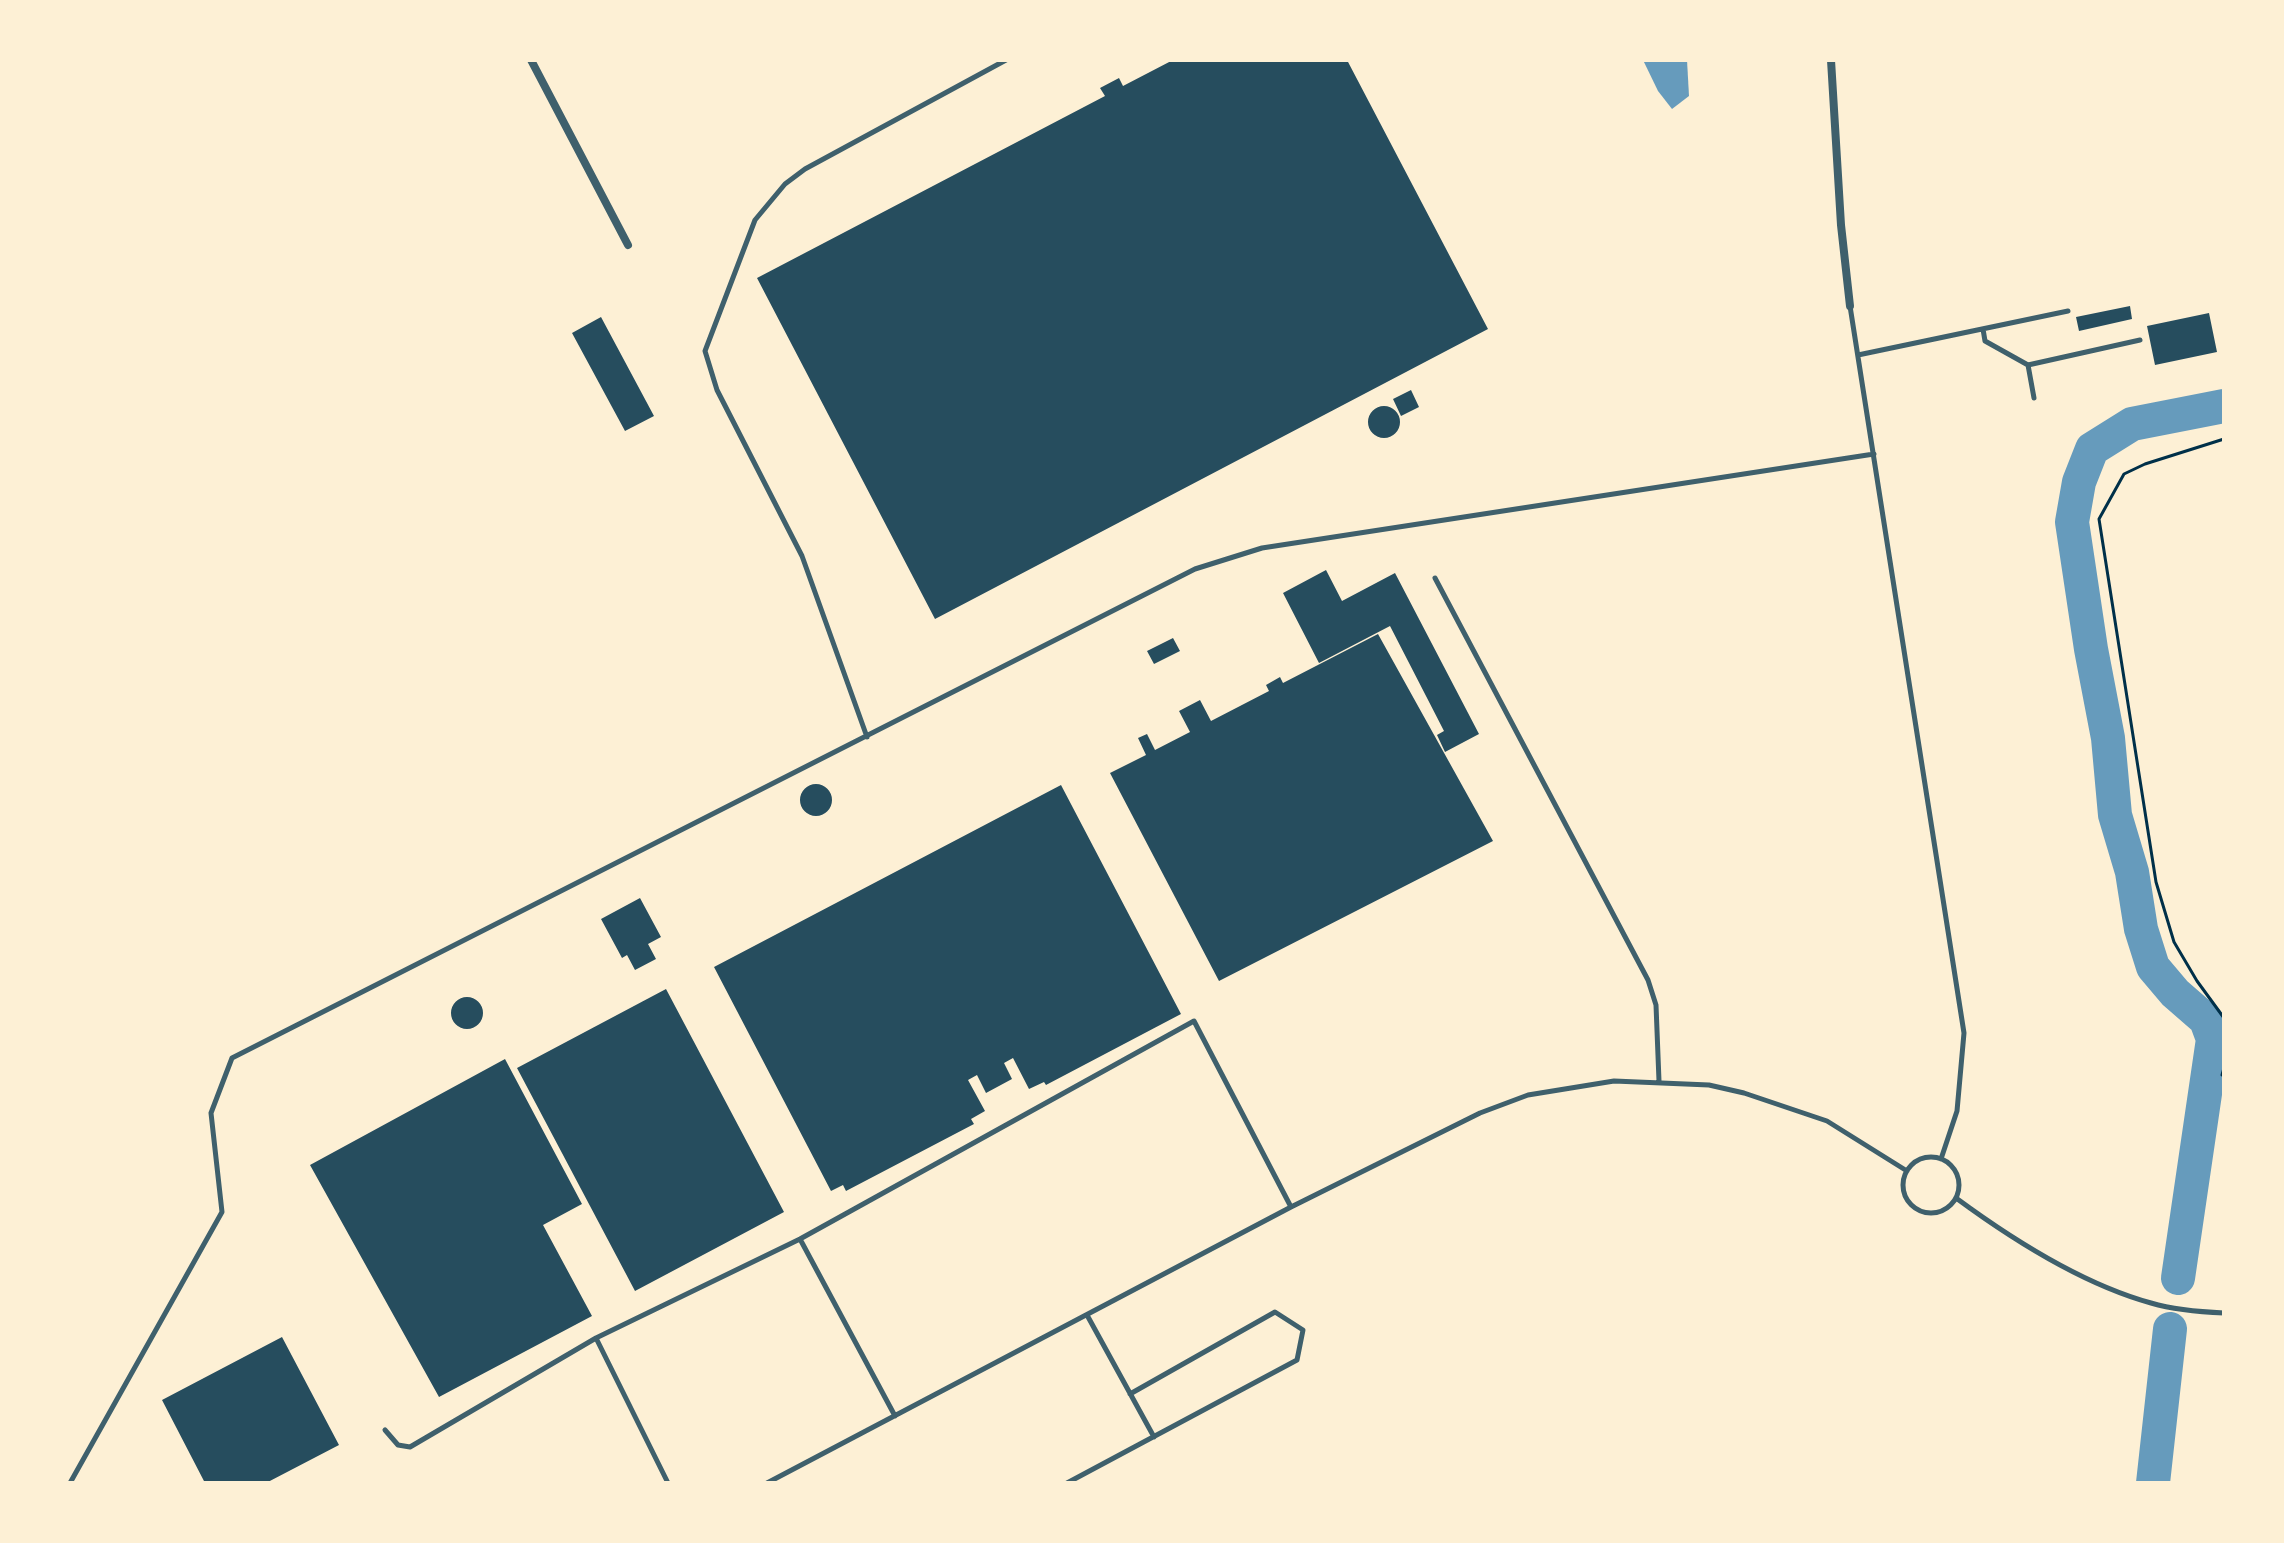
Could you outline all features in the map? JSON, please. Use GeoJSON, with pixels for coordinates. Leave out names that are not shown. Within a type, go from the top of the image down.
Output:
{"type":"FeatureCollection","features":[{"type":"Feature","properties":{"kind":"street"},"geometry":{"type":"LineString","coordinates":[[531,60],[628,245]]}},
{"type":"Feature","properties":{"kind":"street"},"geometry":{"type":"LineString","coordinates":[[1831,60],[1840,211],[1850,306]]}},
{"type":"Feature","properties":{"kind":"lane"},"geometry":{"type":"LineString","coordinates":[[867,737],[802,556],[717,390],[705,351],[755,220],[785,184],[805,169],[1006,60]]}},
{"type":"Feature","properties":{"kind":"lane"},"geometry":{"type":"LineString","coordinates":[[1850,306],[1964,1033],[1957,1111],[1941,1159]]}},
{"type":"Feature","properties":{"kind":"lane"},"geometry":{"type":"LineString","coordinates":[[1858,355],[2068,311]]}},
{"type":"Feature","properties":{"kind":"lane"},"geometry":{"type":"LineString","coordinates":[[1983,329],[1985,341],[2028,365],[2140,340]]}},
{"type":"Feature","properties":{"kind":"lane"},"geometry":{"type":"LineString","coordinates":[[2028,365],[2034,398]]}},
{"type":"Feature","properties":{"kind":"lane"},"geometry":{"type":"LineString","coordinates":[[70,1483],[222,1212],[211,1113],[232,1058],[1195,569],[1262,548],[1874,454]]}},
{"type":"Feature","properties":{"kind":"lane"},"geometry":{"type":"LineString","coordinates":[[1435,578],[1648,980],[1656,1005],[1659,1081]]}},
{"type":"Feature","properties":{"kind":"lane"},"geometry":{"type":"LineString","coordinates":[[385,1430],[398,1445],[410,1447],[596,1338],[800,1239],[1194,1021],[1291,1207]]}},
{"type":"Feature","properties":{"kind":"lane"},"geometry":{"type":"LineString","coordinates":[[767,1483],[1291,1207],[1465,1120],[1528,1095],[1614,1081],[1659,1081],[1721,1087],[1827,1121],[1907,1171]]}},
{"type":"Feature","properties":{"kind":"lane"},"geometry":{"type":"LineString","coordinates":[[1922,1159],[1941,1159],[1955,1171],[1959,1180],[1956,1198],[1944,1211],[1926,1213],[1918,1210],[1911,1204],[1903,1188],[1907,1171],[1922,1159]]}},
{"type":"Feature","properties":{"kind":"lane"},"geometry":{"type":"LineString","coordinates":[[1956,1198],[2007,1236],[2102,1285],[2151,1303],[2224,1313]]}},
{"type":"Feature","properties":{"kind":"lane"},"geometry":{"type":"LineString","coordinates":[[800,1239],[895,1416]]}},
{"type":"Feature","properties":{"kind":"lane"},"geometry":{"type":"LineString","coordinates":[[1067,1483],[1297,1360],[1303,1330],[1275,1312],[1130,1394]]}},
{"type":"Feature","properties":{"kind":"lane"},"geometry":{"type":"LineString","coordinates":[[1087,1315],[1154,1437]]}},
{"type":"Feature","properties":{"kind":"lane"},"geometry":{"type":"LineString","coordinates":[[596,1338],[668,1483]]}},
{"type":"Feature","properties":{"kind":"path"},"geometry":{"type":"LineString","coordinates":[[2224,439],[2145,464],[2124,474],[2099,519],[2156,882],[2174,942],[2224,1018]]}},
{"type":"Feature","properties":{"kind":"path"},"geometry":{"type":"LineString","coordinates":[[2222,1075],[2224,1068]]}},
{"type":"Feature","properties":{"kind":"water"},"geometry":{"type":"Polygon","coordinates":[[[1643,60],[1687,60],[1689,96],[1672,109],[1658,91],[1643,60]]]}},
{"type":"Feature","properties":{"kind":"building"},"geometry":{"type":"Polygon","coordinates":[[[1173,60],[1347,60],[1488,329],[935,619],[757,278],[1105,96],[1100,88],[1119,78],[1123,86],[1173,60]]]}},
{"type":"Feature","properties":{"kind":"building"},"geometry":{"type":"Polygon","coordinates":[[[2130,306],[2132,319],[2079,331],[2076,317],[2130,306]]]}},
{"type":"Feature","properties":{"kind":"building"},"geometry":{"type":"Polygon","coordinates":[[[2209,313],[2217,352],[2155,365],[2147,326],[2209,313]]]}},
{"type":"Feature","properties":{"kind":"building"},"geometry":{"type":"Polygon","coordinates":[[[601,317],[654,416],[625,431],[572,333],[601,317]]]}},
{"type":"Feature","properties":{"kind":"building"},"geometry":{"type":"Polygon","coordinates":[[[1411,390],[1419,407],[1401,416],[1393,399],[1411,390]]]}},
{"type":"Feature","properties":{"kind":"building"},"geometry":{"type":"Polygon","coordinates":[[[1384,406],[1395,411],[1400,422],[1395,433],[1384,438],[1373,433],[1368,422],[1373,411],[1384,406]]]}},
{"type":"Feature","properties":{"kind":"building"},"geometry":{"type":"Polygon","coordinates":[[[1326,570],[1342,601],[1395,573],[1479,734],[1445,752],[1437,735],[1444,731],[1390,626],[1319,663],[1283,593],[1326,570]]]}},
{"type":"Feature","properties":{"kind":"building"},"geometry":{"type":"Polygon","coordinates":[[[1378,634],[1493,841],[1219,981],[1110,773],[1146,755],[1138,738],[1147,734],[1155,750],[1190,732],[1179,711],[1200,700],[1211,721],[1269,691],[1266,685],[1280,677],[1283,683],[1378,634]]]}},
{"type":"Feature","properties":{"kind":"building"},"geometry":{"type":"Polygon","coordinates":[[[1173,638],[1180,651],[1154,664],[1147,651],[1173,638]]]}},
{"type":"Feature","properties":{"kind":"building"},"geometry":{"type":"Polygon","coordinates":[[[816,784],[827,789],[832,800],[827,811],[816,816],[805,811],[800,800],[805,789],[816,784]]]}},
{"type":"Feature","properties":{"kind":"building"},"geometry":{"type":"Polygon","coordinates":[[[1061,785],[1181,1014],[1046,1085],[1044,1082],[1029,1089],[1013,1058],[1004,1063],[1012,1079],[986,1093],[977,1075],[968,1080],[985,1111],[971,1119],[974,1124],[846,1191],[843,1185],[831,1191],[714,967],[1061,785]]]}},
{"type":"Feature","properties":{"kind":"building"},"geometry":{"type":"Polygon","coordinates":[[[640,898],[661,937],[648,944],[656,959],[635,970],[627,955],[622,958],[601,919],[640,898]]]}},
{"type":"Feature","properties":{"kind":"building"},"geometry":{"type":"Polygon","coordinates":[[[666,989],[784,1212],[635,1291],[517,1068],[666,989]]]}},
{"type":"Feature","properties":{"kind":"building"},"geometry":{"type":"Polygon","coordinates":[[[467,997],[478,1002],[483,1013],[478,1024],[467,1029],[456,1024],[451,1013],[456,1002],[467,997]]]}},
{"type":"Feature","properties":{"kind":"building"},"geometry":{"type":"Polygon","coordinates":[[[505,1059],[582,1204],[543,1225],[592,1316],[439,1397],[310,1165],[505,1059]]]}},
{"type":"Feature","properties":{"kind":"building"},"geometry":{"type":"Polygon","coordinates":[[[282,1337],[339,1445],[266,1483],[205,1483],[162,1400],[282,1337]]]}},
{"type":"Feature","properties":{"kind":"waterway"},"geometry":{"type":"LineString","coordinates":[[2178,1278],[2213,1039],[2206,1020],[2175,993],[2153,967],[2141,929],[2132,872],[2115,815],[2108,738],[2072,522],[2079,482],[2092,449],[2132,424],[2224,406]]}},
{"type":"Feature","properties":{"kind":"waterway"},"geometry":{"type":"LineString","coordinates":[[2153,1483],[2170,1329]]}}]}
